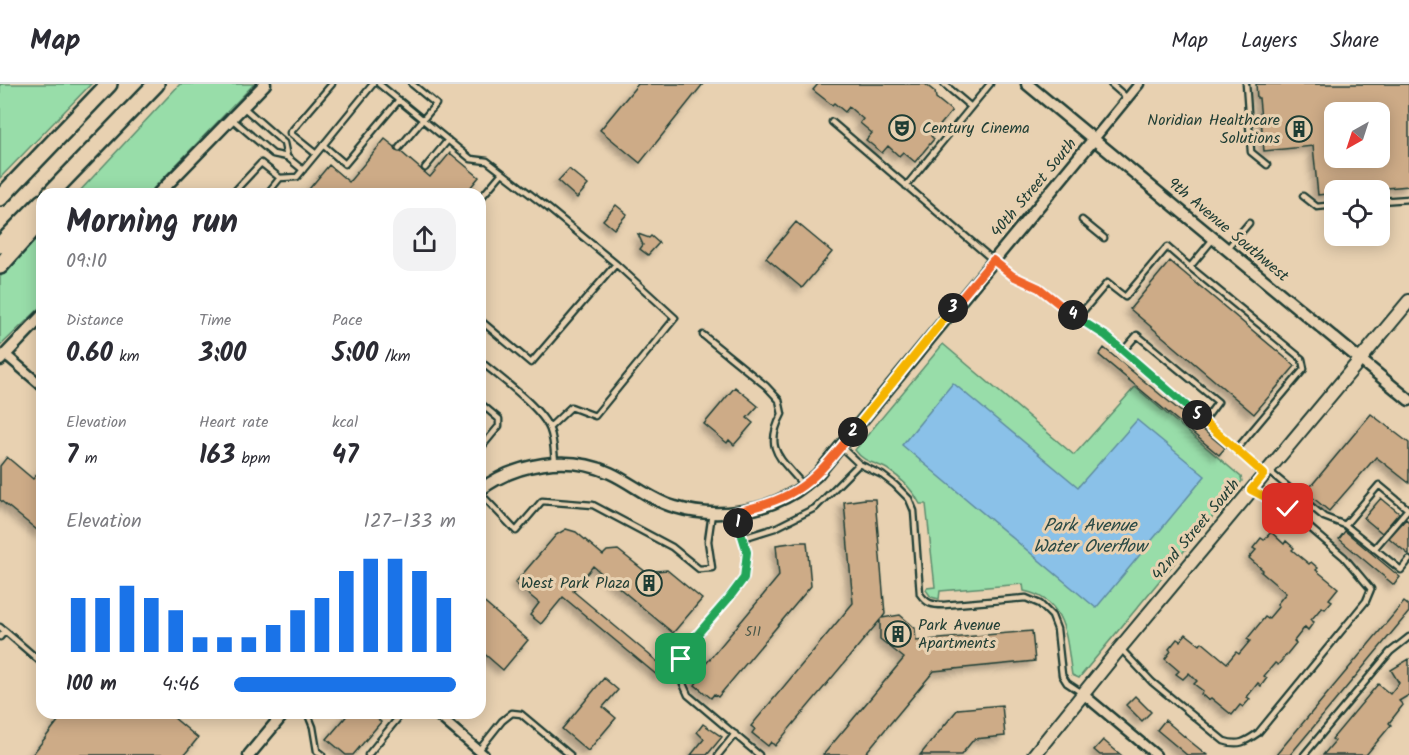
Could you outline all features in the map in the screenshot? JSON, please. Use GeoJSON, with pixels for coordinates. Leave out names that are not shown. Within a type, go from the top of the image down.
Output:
{"type":"FeatureCollection","features":[{"type":"Feature","properties":{"kind":"highway"},"geometry":{"type":"LineString","coordinates":[[0,198],[109,84]]}},
{"type":"Feature","properties":{"kind":"highway"},"geometry":{"type":"LineString","coordinates":[[56,188],[156,84]]}},
{"type":"Feature","properties":{"kind":"highway"},"geometry":{"type":"LineString","coordinates":[[68,188],[126,116]]}},
{"type":"Feature","properties":{"kind":"highway"},"geometry":{"type":"LineString","coordinates":[[0,245],[36,208]]}},
{"type":"Feature","properties":{"kind":"highway"},"geometry":{"type":"LineString","coordinates":[[0,266],[36,226]]}},
{"type":"Feature","properties":{"kind":"main road","name":"42nd Street South"},"geometry":{"type":"LineString","coordinates":[[1034,755],[1120,648],[1409,301]]}},
{"type":"Feature","properties":{"kind":"street"},"geometry":{"type":"LineString","coordinates":[[167,188],[265,84]]}},
{"type":"Feature","properties":{"kind":"street","name":"9th Avenue Southwest"},"geometry":{"type":"LineString","coordinates":[[1027,84],[1409,400]]}},
{"type":"Feature","properties":{"kind":"street","name":"40th Street South"},"geometry":{"type":"LineString","coordinates":[[486,486],[511,471],[555,463],[593,467],[610,472],[672,507],[700,514],[735,512],[767,505],[795,492],[817,475],[841,447],[1139,84]]}},
{"type":"Feature","properties":{"kind":"street"},"geometry":{"type":"LineString","coordinates":[[36,322],[3,357],[36,382]]}},
{"type":"Feature","properties":{"kind":"street"},"geometry":{"type":"LineString","coordinates":[[1083,694],[1156,755]]}},
{"type":"Feature","properties":{"kind":"street"},"geometry":{"type":"LineString","coordinates":[[249,755],[279,719]]}},
{"type":"Feature","properties":{"kind":"street"},"geometry":{"type":"LineString","coordinates":[[441,719],[481,753]]}},
{"type":"Feature","properties":{"kind":"lane"},"geometry":{"type":"LineString","coordinates":[[316,154],[290,133],[332,84]]}},
{"type":"Feature","properties":{"kind":"lane"},"geometry":{"type":"LineString","coordinates":[[238,188],[261,163],[280,178],[297,177],[373,84]]}},
{"type":"Feature","properties":{"kind":"lane"},"geometry":{"type":"LineString","coordinates":[[378,84],[471,159],[487,161],[616,264],[675,318],[595,416],[571,407],[550,427]]}},
{"type":"Feature","properties":{"kind":"lane"},"geometry":{"type":"LineString","coordinates":[[399,148],[436,104],[412,84]]}},
{"type":"Feature","properties":{"kind":"lane"},"geometry":{"type":"LineString","coordinates":[[944,84],[971,107]]}},
{"type":"Feature","properties":{"kind":"lane"},"geometry":{"type":"LineString","coordinates":[[906,186],[990,84]]}},
{"type":"Feature","properties":{"kind":"lane"},"geometry":{"type":"LineString","coordinates":[[1111,84],[1127,98]]}},
{"type":"Feature","properties":{"kind":"lane"},"geometry":{"type":"LineString","coordinates":[[1246,84],[1251,152],[1267,165]]}},
{"type":"Feature","properties":{"kind":"lane"},"geometry":{"type":"LineString","coordinates":[[323,145],[345,164],[399,100]]}},
{"type":"Feature","properties":{"kind":"lane"},"geometry":{"type":"LineString","coordinates":[[243,107],[284,142],[287,157]]}},
{"type":"Feature","properties":{"kind":"lane"},"geometry":{"type":"LineString","coordinates":[[232,119],[273,154],[287,157],[303,170]]}},
{"type":"Feature","properties":{"kind":"lane"},"geometry":{"type":"LineString","coordinates":[[832,122],[993,260],[1013,276],[1039,288],[1077,318],[1106,336],[1236,450],[1324,518],[1345,525],[1401,570],[1409,560]]}},
{"type":"Feature","properties":{"kind":"lane"},"geometry":{"type":"LineString","coordinates":[[425,168],[448,140]]}},
{"type":"Feature","properties":{"kind":"lane"},"geometry":{"type":"LineString","coordinates":[[486,192],[502,173]]}},
{"type":"Feature","properties":{"kind":"lane"},"geometry":{"type":"LineString","coordinates":[[272,188],[280,178]]}},
{"type":"Feature","properties":{"kind":"lane"},"geometry":{"type":"LineString","coordinates":[[1303,196],[1317,207],[1324,206]]}},
{"type":"Feature","properties":{"kind":"lane"},"geometry":{"type":"LineString","coordinates":[[1390,200],[1409,199]]}},
{"type":"Feature","properties":{"kind":"lane"},"geometry":{"type":"LineString","coordinates":[[1082,220],[1104,238]]}},
{"type":"Feature","properties":{"kind":"lane"},"geometry":{"type":"LineString","coordinates":[[1227,249],[1249,223]]}},
{"type":"Feature","properties":{"kind":"lane"},"geometry":{"type":"LineString","coordinates":[[1190,267],[1214,238]]}},
{"type":"Feature","properties":{"kind":"lane"},"geometry":{"type":"LineString","coordinates":[[1077,318],[1107,283],[1125,297],[1167,247],[1302,359],[1304,369],[1236,450]]}},
{"type":"Feature","properties":{"kind":"lane"},"geometry":{"type":"LineString","coordinates":[[486,325],[531,363],[616,264]]}},
{"type":"Feature","properties":{"kind":"lane"},"geometry":{"type":"LineString","coordinates":[[1123,351],[1137,334],[1218,402],[1204,421]]}},
{"type":"Feature","properties":{"kind":"lane"},"geometry":{"type":"LineString","coordinates":[[703,335],[766,386],[779,400],[782,414],[775,428],[773,446],[804,485]]}},
{"type":"Feature","properties":{"kind":"lane"},"geometry":{"type":"LineString","coordinates":[[486,366],[520,394],[550,427],[554,440],[555,463]]}},
{"type":"Feature","properties":{"kind":"lane"},"geometry":{"type":"LineString","coordinates":[[486,409],[499,419],[499,426],[486,442]]}},
{"type":"Feature","properties":{"kind":"lane"},"geometry":{"type":"LineString","coordinates":[[841,447],[859,464],[882,475],[909,499],[914,511],[918,582],[920,594],[925,601],[932,605],[944,605],[1026,598],[1040,604],[1052,616],[1057,629],[1062,675],[1067,684],[1083,694]]}},
{"type":"Feature","properties":{"kind":"lane"},"geometry":{"type":"LineString","coordinates":[[743,538],[775,528],[815,508],[859,464]]}},
{"type":"Feature","properties":{"kind":"lane"},"geometry":{"type":"LineString","coordinates":[[1345,525],[1379,485],[1408,509],[1374,549]]}},
{"type":"Feature","properties":{"kind":"lane"},"geometry":{"type":"LineString","coordinates":[[1120,648],[1152,682],[1224,741],[1235,745],[1258,733],[1365,601],[1371,589],[1344,557],[1288,509],[1251,490]]}},
{"type":"Feature","properties":{"kind":"lane"},"geometry":{"type":"LineString","coordinates":[[486,498],[516,531],[542,501],[593,505],[672,546],[699,569],[712,568],[708,541],[712,513]]}},
{"type":"Feature","properties":{"kind":"lane"},"geometry":{"type":"LineString","coordinates":[[735,512],[747,552],[744,578],[682,655],[680,677],[688,695],[759,755]]}},
{"type":"Feature","properties":{"kind":"lane"},"geometry":{"type":"LineString","coordinates":[[0,627],[36,658]]}},
{"type":"Feature","properties":{"kind":"lane"},"geometry":{"type":"LineString","coordinates":[[0,637],[5,631]]}},
{"type":"Feature","properties":{"kind":"lane"},"geometry":{"type":"LineString","coordinates":[[1304,755],[1390,652],[1409,637]]}},
{"type":"Feature","properties":{"kind":"lane"},"geometry":{"type":"LineString","coordinates":[[481,753],[502,722],[512,713],[521,714],[570,755]]}},
{"type":"Feature","properties":{"kind":"lane"},"geometry":{"type":"LineString","coordinates":[[310,719],[317,751],[322,755]]}},
{"type":"Feature","properties":{"kind":"lane"},"geometry":{"type":"LineString","coordinates":[[368,755],[397,719]]}},
{"type":"Feature","properties":{"kind":"lane"},"geometry":{"type":"LineString","coordinates":[[718,755],[735,734]]}},
{"type":"Feature","properties":{"kind":"green space"},"geometry":{"type":"Polygon","coordinates":[[[0,84],[91,84],[0,178],[0,84]]]}},
{"type":"Feature","properties":{"kind":"green space"},"geometry":{"type":"Polygon","coordinates":[[[180,84],[254,84],[154,188],[83,188],[180,84]]]}},
{"type":"Feature","properties":{"kind":"green space"},"geometry":{"type":"Polygon","coordinates":[[[36,238],[36,312],[0,346],[0,277],[36,238]]]}},
{"type":"Feature","properties":{"kind":"green space"},"geometry":{"type":"Polygon","coordinates":[[[943,344],[1074,455],[1135,387],[1241,477],[1242,481],[1079,678],[1072,675],[1066,635],[1057,612],[1038,596],[1024,591],[1023,584],[940,591],[939,599],[931,597],[926,590],[935,587],[926,504],[920,504],[902,480],[883,467],[866,460],[855,450],[943,344]]]}},
{"type":"Feature","properties":{"kind":"water","name":"Park Avenue Water Overflow"},"geometry":{"type":"Polygon","coordinates":[[[953,383],[1078,487],[1137,420],[1205,476],[1096,608],[902,445],[953,383]]]}},
{"type":"Feature","properties":{"kind":"building"},"geometry":{"type":"Polygon","coordinates":[[[638,84],[703,84],[640,163],[600,130],[638,84]]]}},
{"type":"Feature","properties":{"kind":"building","name":"Century Cinema"},"geometry":{"type":"Polygon","coordinates":[[[818,84],[925,84],[935,92],[936,98],[952,111],[931,136],[934,139],[915,162],[903,152],[899,156],[888,146],[882,153],[866,140],[872,133],[860,123],[863,119],[849,107],[845,112],[834,103],[832,105],[813,90],[818,84]]]}},
{"type":"Feature","properties":{"kind":"building","name":"Noridian Healthcare Solutions"},"geometry":{"type":"Polygon","coordinates":[[[1256,84],[1409,84],[1409,186],[1390,188],[1390,180],[1324,180],[1324,194],[1318,195],[1313,146],[1264,151],[1259,98],[1257,98],[1256,84]]]}},
{"type":"Feature","properties":{"kind":"building"},"geometry":{"type":"Polygon","coordinates":[[[385,139],[395,147],[396,151],[401,152],[430,177],[450,153],[479,177],[470,188],[310,188],[329,165],[349,182],[385,139]]]}},
{"type":"Feature","properties":{"kind":"building"},"geometry":{"type":"Polygon","coordinates":[[[569,169],[588,185],[577,198],[558,181],[569,169]]]}},
{"type":"Feature","properties":{"kind":"building"},"geometry":{"type":"Polygon","coordinates":[[[616,205],[627,214],[614,229],[603,220],[616,205]]]}},
{"type":"Feature","properties":{"kind":"building"},"geometry":{"type":"Polygon","coordinates":[[[796,222],[832,252],[802,288],[766,258],[796,222]]]}},
{"type":"Feature","properties":{"kind":"building"},"geometry":{"type":"Polygon","coordinates":[[[638,234],[649,238],[651,236],[659,243],[648,255],[640,249],[643,245],[638,234]]]}},
{"type":"Feature","properties":{"kind":"building"},"geometry":{"type":"Polygon","coordinates":[[[1170,261],[1295,366],[1254,414],[1130,309],[1170,261]]]}},
{"type":"Feature","properties":{"kind":"building"},"geometry":{"type":"Polygon","coordinates":[[[1104,348],[1225,448],[1219,455],[1099,355],[1104,348]]]}},
{"type":"Feature","properties":{"kind":"building"},"geometry":{"type":"Polygon","coordinates":[[[735,387],[758,406],[747,418],[753,423],[734,445],[729,440],[727,443],[704,424],[735,387]]]}},
{"type":"Feature","properties":{"kind":"building"},"geometry":{"type":"Polygon","coordinates":[[[1371,414],[1409,443],[1409,483],[1376,457],[1329,511],[1306,492],[1371,414]]]}},
{"type":"Feature","properties":{"kind":"building"},"geometry":{"type":"Polygon","coordinates":[[[7,457],[33,479],[36,476],[36,529],[0,500],[0,466],[7,457]]]}},
{"type":"Feature","properties":{"kind":"building"},"geometry":{"type":"Polygon","coordinates":[[[1381,498],[1399,513],[1382,533],[1364,518],[1381,498]]]}},
{"type":"Feature","properties":{"kind":"building"},"geometry":{"type":"Polygon","coordinates":[[[875,499],[885,614],[882,618],[900,615],[915,628],[916,641],[1032,631],[1035,661],[934,671],[864,755],[823,755],[904,658],[880,639],[880,620],[775,746],[771,742],[768,746],[752,733],[755,729],[751,726],[853,603],[844,502],[875,499]]]}},
{"type":"Feature","properties":{"kind":"building"},"geometry":{"type":"Polygon","coordinates":[[[1406,519],[1409,522],[1409,555],[1389,538],[1406,519]]]}},
{"type":"Feature","properties":{"kind":"building","name":"West Park Plaza"},"geometry":{"type":"Polygon","coordinates":[[[566,529],[576,532],[603,555],[607,551],[618,550],[651,576],[656,571],[667,570],[702,599],[673,633],[593,566],[573,591],[665,668],[658,676],[563,597],[541,624],[530,615],[539,603],[515,583],[556,535],[566,529]]]}},
{"type":"Feature","properties":{"kind":"building"},"geometry":{"type":"Polygon","coordinates":[[[1345,531],[1400,577],[1394,585],[1339,539],[1345,531]]]}},
{"type":"Feature","properties":{"kind":"building"},"geometry":{"type":"Polygon","coordinates":[[[1271,532],[1284,544],[1286,541],[1294,548],[1292,550],[1309,564],[1311,562],[1318,568],[1316,570],[1338,588],[1329,599],[1332,601],[1325,609],[1322,607],[1311,620],[1314,622],[1308,630],[1305,627],[1294,641],[1296,643],[1278,665],[1275,663],[1264,676],[1267,678],[1261,686],[1258,683],[1247,697],[1250,699],[1243,707],[1240,705],[1232,715],[1211,698],[1208,700],[1201,694],[1203,691],[1194,684],[1197,681],[1189,673],[1183,679],[1176,674],[1179,671],[1165,659],[1177,639],[1180,641],[1186,634],[1200,645],[1202,642],[1227,663],[1250,641],[1247,639],[1265,617],[1268,619],[1286,593],[1261,572],[1263,570],[1249,558],[1256,550],[1253,548],[1261,538],[1264,540],[1271,532]]]}},
{"type":"Feature","properties":{"kind":"building"},"geometry":{"type":"Polygon","coordinates":[[[807,542],[811,586],[718,697],[714,694],[711,698],[695,685],[698,681],[694,678],[779,576],[776,545],[807,542]]]}},
{"type":"Feature","properties":{"kind":"building"},"geometry":{"type":"Polygon","coordinates":[[[1404,602],[1409,606],[1409,612],[1290,755],[1276,755],[1404,602]]]}},
{"type":"Feature","properties":{"kind":"building"},"geometry":{"type":"Polygon","coordinates":[[[486,604],[528,640],[503,670],[486,655],[486,604]]]}},
{"type":"Feature","properties":{"kind":"building"},"geometry":{"type":"Polygon","coordinates":[[[1409,659],[1409,695],[1399,701],[1403,705],[1389,723],[1391,725],[1366,755],[1323,755],[1335,741],[1332,739],[1378,684],[1390,694],[1399,683],[1391,670],[1409,659]]]}},
{"type":"Feature","properties":{"kind":"building"},"geometry":{"type":"Polygon","coordinates":[[[604,678],[618,690],[603,707],[616,718],[588,751],[562,729],[604,678]]]}},
{"type":"Feature","properties":{"kind":"building"},"geometry":{"type":"Polygon","coordinates":[[[1135,696],[1151,712],[1142,721],[1126,705],[1135,696]]]}},
{"type":"Feature","properties":{"kind":"building"},"geometry":{"type":"Polygon","coordinates":[[[1002,705],[1005,736],[974,739],[961,755],[920,755],[958,709],[1002,705]]]}},
{"type":"Feature","properties":{"kind":"building"},"geometry":{"type":"Polygon","coordinates":[[[60,719],[175,719],[198,738],[184,755],[32,755],[60,719]]]}},
{"type":"Feature","properties":{"kind":"building"},"geometry":{"type":"Polygon","coordinates":[[[344,719],[378,719],[381,722],[353,755],[346,755],[327,739],[344,719]]]}},
{"type":"Feature","properties":{"kind":"building"},"geometry":{"type":"Polygon","coordinates":[[[1165,720],[1207,755],[1187,755],[1157,730],[1165,720]]]}},
{"type":"Feature","properties":{"kind":"building"},"geometry":{"type":"Polygon","coordinates":[[[703,724],[722,737],[707,755],[691,755],[704,739],[697,732],[703,724]]]}},
{"type":"Feature","properties":{"kind":"building"},"geometry":{"type":"Polygon","coordinates":[[[1103,740],[1121,755],[1100,755],[1094,750],[1103,740]]]}},
{"type":"Feature","properties":{"kind":"place","name":"Century Cinema"},"geometry":{"type":"Point","coordinates":[902,128]}},
{"type":"Feature","properties":{"kind":"place","name":"Noridian Healthcare Solutions"},"geometry":{"type":"Point","coordinates":[1299,129]}},
{"type":"Feature","properties":{"kind":"place","name":"West Park Plaza"},"geometry":{"type":"Point","coordinates":[649,583]}},
{"type":"Feature","properties":{"kind":"place","name":"Park Avenue Apartments"},"geometry":{"type":"Point","coordinates":[898,634]}},
{"type":"Feature","properties":{"kind":"route"},"geometry":{"type":"LineString","coordinates":[[681,659],[690,643],[744,578],[747,552],[735,512],[767,505],[795,492],[817,475],[993,260],[1013,276],[1039,288],[1077,318],[1106,336],[1264,474],[1251,490],[1288,509]]}}]}
